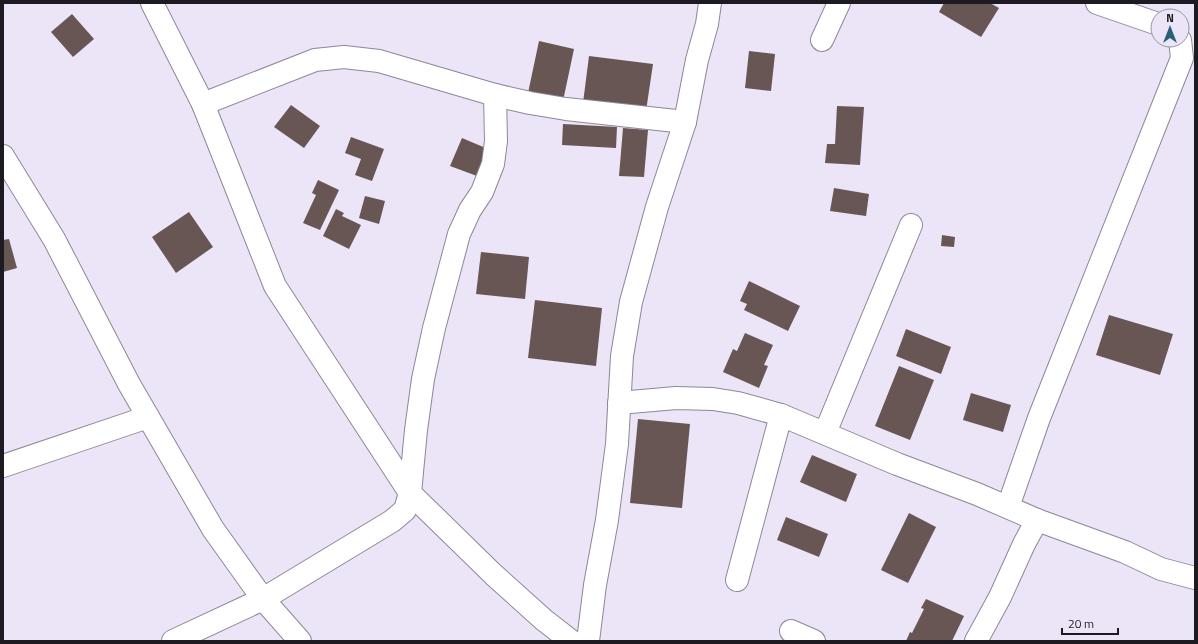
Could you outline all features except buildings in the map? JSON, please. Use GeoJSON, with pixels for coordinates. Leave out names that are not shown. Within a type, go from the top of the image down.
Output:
{"type":"FeatureCollection","features":[{"type":"Feature","properties":{"kind":"street"},"geometry":{"type":"LineString","coordinates":[[152,3],[203,104],[275,286],[410,493],[494,575],[544,620],[571,641]]}},
{"type":"Feature","properties":{"kind":"street"},"geometry":{"type":"LineString","coordinates":[[588,641],[595,585],[608,512],[617,444],[622,356],[631,302],[657,207],[685,122],[697,60],[707,24],[710,3]]}},
{"type":"Feature","properties":{"kind":"street"},"geometry":{"type":"LineString","coordinates":[[822,40],[839,3]]}},
{"type":"Feature","properties":{"kind":"street"},"geometry":{"type":"LineString","coordinates":[[1097,3],[1150,21]]}},
{"type":"Feature","properties":{"kind":"street"},"geometry":{"type":"LineString","coordinates":[[1008,507],[1039,418],[1182,58],[1181,48]]}},
{"type":"Feature","properties":{"kind":"street"},"geometry":{"type":"LineString","coordinates":[[203,104],[315,60],[344,57],[379,61],[495,95],[530,103],[566,109],[685,122]]}},
{"type":"Feature","properties":{"kind":"street"},"geometry":{"type":"LineString","coordinates":[[173,641],[263,599],[392,522],[405,510],[410,493],[423,379],[445,285],[459,234],[470,210],[482,192],[493,164],[496,141],[495,95]]}},
{"type":"Feature","properties":{"kind":"street"},"geometry":{"type":"LineString","coordinates":[[3,156],[54,239],[129,384],[213,528],[263,599],[300,641]]}},
{"type":"Feature","properties":{"kind":"street"},"geometry":{"type":"LineString","coordinates":[[825,433],[911,225]]}},
{"type":"Feature","properties":{"kind":"street"},"geometry":{"type":"LineString","coordinates":[[619,403],[676,398],[713,399],[738,403],[781,415],[897,464],[1038,520],[1125,552],[1161,569],[1195,578]]}},
{"type":"Feature","properties":{"kind":"street"},"geometry":{"type":"LineString","coordinates":[[737,580],[781,415]]}},
{"type":"Feature","properties":{"kind":"street"},"geometry":{"type":"LineString","coordinates":[[3,466],[148,417]]}},
{"type":"Feature","properties":{"kind":"street"},"geometry":{"type":"LineString","coordinates":[[976,641],[1000,597],[1024,544],[1038,520]]}},
{"type":"Feature","properties":{"kind":"street"},"geometry":{"type":"LineString","coordinates":[[791,631],[814,641]]}}]}
